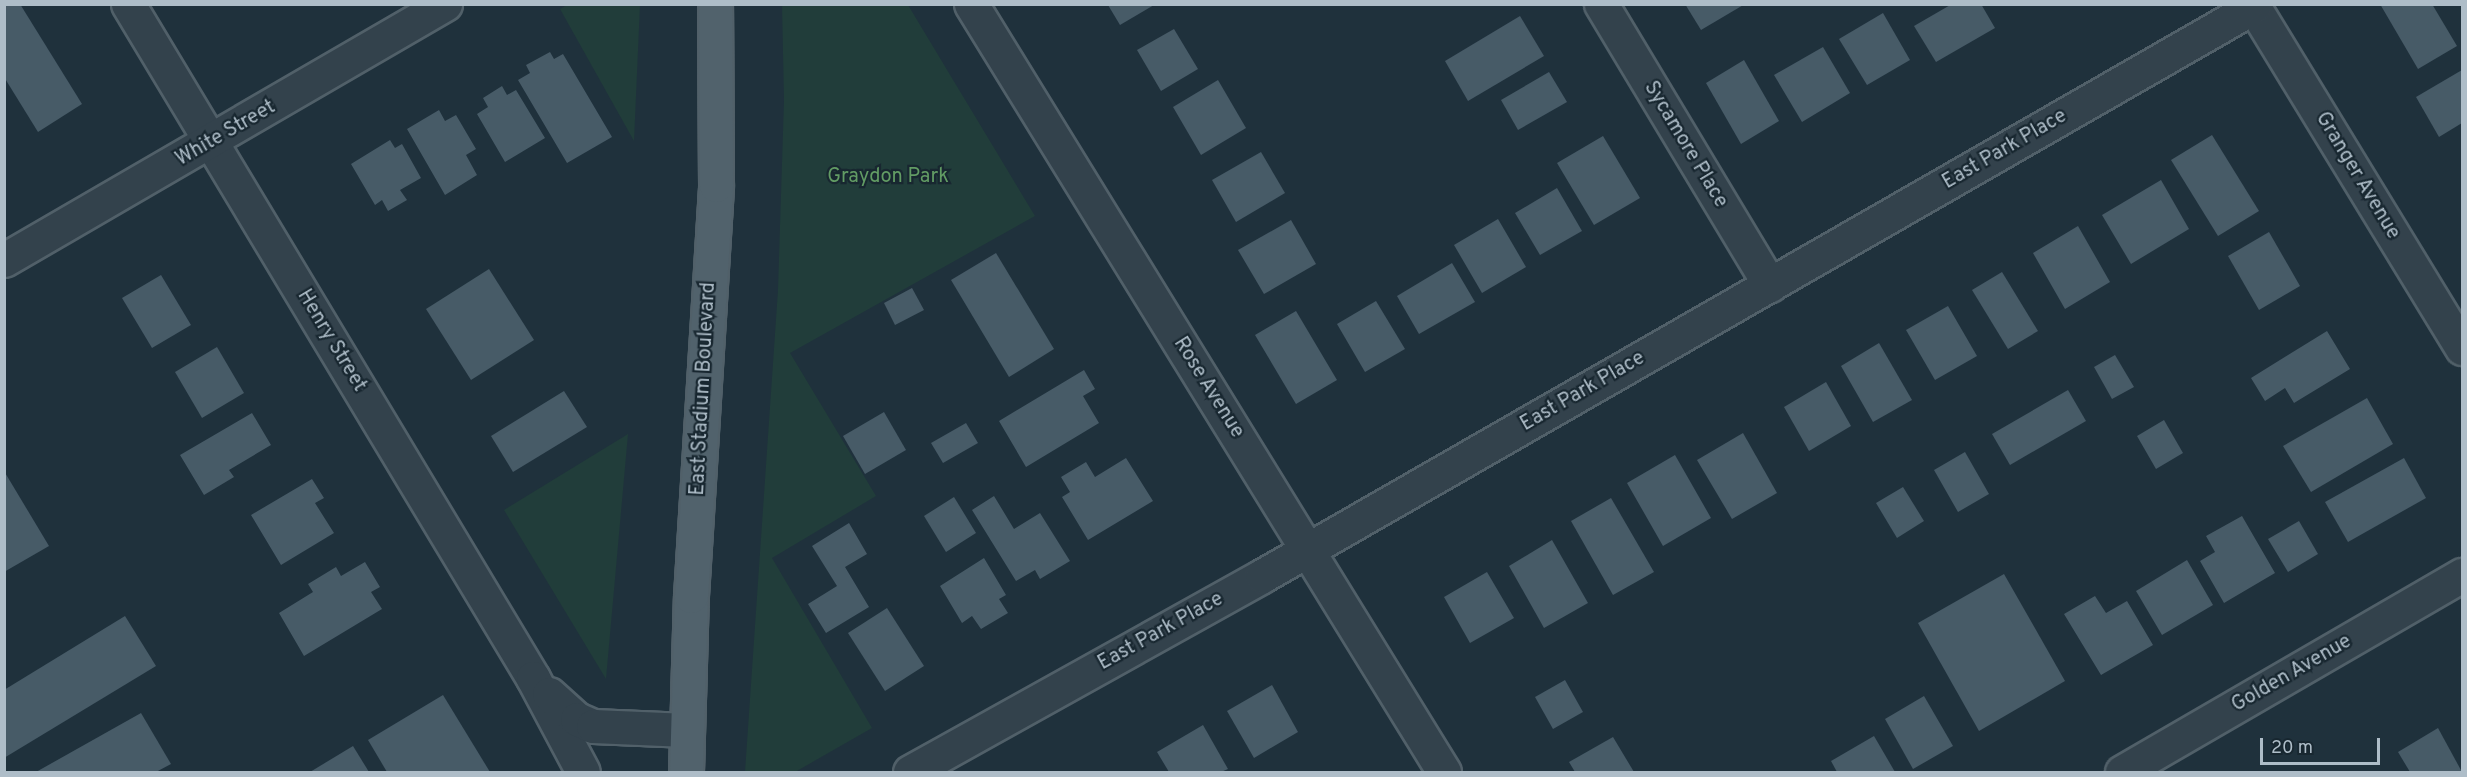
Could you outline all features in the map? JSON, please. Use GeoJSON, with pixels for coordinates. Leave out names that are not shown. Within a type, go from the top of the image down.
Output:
{"type":"FeatureCollection","features":[{"type":"Feature","properties":{"kind":"main road","name":"East Stadium Boulevard"},"geometry":{"type":"LineString","coordinates":[[686,772],[716,185],[715,4]]}},
{"type":"Feature","properties":{"kind":"street","name":"Henry Street"},"geometry":{"type":"LineString","coordinates":[[128,4],[533,678],[584,772]]}},
{"type":"Feature","properties":{"kind":"street","name":"White Street"},"geometry":{"type":"LineString","coordinates":[[4,260],[212,142],[445,4]]}},
{"type":"Feature","properties":{"kind":"street","name":"Rose Avenue"},"geometry":{"type":"LineString","coordinates":[[971,4],[1444,772]]}},
{"type":"Feature","properties":{"kind":"street","name":"Sycamore Place"},"geometry":{"type":"LineString","coordinates":[[1600,4],[1770,285]]}},
{"type":"Feature","properties":{"kind":"street","name":"East Park Place"},"geometry":{"type":"LineString","coordinates":[[910,772],[1308,549],[2253,6]]}},
{"type":"Feature","properties":{"kind":"street","name":"Granger Avenue"},"geometry":{"type":"LineString","coordinates":[[2253,6],[2463,348]]}},
{"type":"Feature","properties":{"kind":"street","name":"Golden Avenue"},"geometry":{"type":"LineString","coordinates":[[2138,769],[2463,575]]}},
{"type":"Feature","properties":{"kind":"street","name":"Henry Street"},"geometry":{"type":"LineString","coordinates":[[533,678],[577,719],[593,726],[687,730]]}},
{"type":"Feature","properties":{"kind":"green space"},"geometry":{"type":"Polygon","coordinates":[[[567,5],[640,5],[634,141],[560,9],[567,5]]]}},
{"type":"Feature","properties":{"kind":"green space","name":"Graydon Park"},"geometry":{"type":"Polygon","coordinates":[[[782,5],[908,5],[1035,216],[790,353],[876,496],[772,558],[872,728],[795,772],[745,772],[778,290],[784,100],[782,5]]]}},
{"type":"Feature","properties":{"kind":"green space"},"geometry":{"type":"Polygon","coordinates":[[[628,434],[606,679],[504,510],[628,434]]]}},
{"type":"Feature","properties":{"kind":"building"},"geometry":{"type":"Polygon","coordinates":[[[4,4],[20,4],[82,104],[38,132],[4,77],[4,4]]]}},
{"type":"Feature","properties":{"kind":"building"},"geometry":{"type":"Polygon","coordinates":[[[1685,4],[1745,4],[1701,30],[1685,4]]]}},
{"type":"Feature","properties":{"kind":"building"},"geometry":{"type":"Polygon","coordinates":[[[1952,4],[1981,4],[1995,28],[1936,62],[1914,26],[1952,4]]]}},
{"type":"Feature","properties":{"kind":"building"},"geometry":{"type":"Polygon","coordinates":[[[2380,4],[2432,4],[2457,46],[2418,69],[2380,4]]]}},
{"type":"Feature","properties":{"kind":"building"},"geometry":{"type":"Polygon","coordinates":[[[1108,5],[1154,5],[1120,25],[1108,5]]]}},
{"type":"Feature","properties":{"kind":"building"},"geometry":{"type":"Polygon","coordinates":[[[1883,13],[1910,60],[1867,85],[1839,39],[1883,13]]]}},
{"type":"Feature","properties":{"kind":"building"},"geometry":{"type":"Polygon","coordinates":[[[1520,16],[1544,56],[1468,101],[1445,61],[1520,16]]]}},
{"type":"Feature","properties":{"kind":"building"},"geometry":{"type":"Polygon","coordinates":[[[1174,29],[1198,69],[1161,91],[1137,50],[1174,29]]]}},
{"type":"Feature","properties":{"kind":"building"},"geometry":{"type":"Polygon","coordinates":[[[1823,47],[1850,93],[1802,122],[1774,75],[1823,47]]]}},
{"type":"Feature","properties":{"kind":"building"},"geometry":{"type":"Polygon","coordinates":[[[550,52],[554,59],[563,54],[612,137],[567,163],[518,80],[530,73],[526,65],[550,52]]]}},
{"type":"Feature","properties":{"kind":"building"},"geometry":{"type":"Polygon","coordinates":[[[1744,60],[1779,121],[1741,144],[1706,83],[1744,60]]]}},
{"type":"Feature","properties":{"kind":"building"},"geometry":{"type":"Polygon","coordinates":[[[2462,70],[2462,123],[2439,137],[2416,97],[2462,70]]]}},
{"type":"Feature","properties":{"kind":"building"},"geometry":{"type":"Polygon","coordinates":[[[1549,72],[1567,102],[1518,130],[1501,100],[1549,72]]]}},
{"type":"Feature","properties":{"kind":"building"},"geometry":{"type":"Polygon","coordinates":[[[1218,80],[1246,128],[1201,155],[1173,107],[1218,80]]]}},
{"type":"Feature","properties":{"kind":"building"},"geometry":{"type":"Polygon","coordinates":[[[502,86],[507,95],[516,90],[545,138],[505,162],[477,114],[488,107],[483,98],[502,86]]]}},
{"type":"Feature","properties":{"kind":"building"},"geometry":{"type":"Polygon","coordinates":[[[439,110],[445,121],[456,115],[476,149],[466,155],[477,175],[445,195],[407,129],[439,110]]]}},
{"type":"Feature","properties":{"kind":"building"},"geometry":{"type":"Polygon","coordinates":[[[2212,135],[2259,211],[2218,236],[2171,160],[2212,135]]]}},
{"type":"Feature","properties":{"kind":"building"},"geometry":{"type":"Polygon","coordinates":[[[1603,136],[1640,198],[1594,225],[1557,163],[1603,136]]]}},
{"type":"Feature","properties":{"kind":"building"},"geometry":{"type":"Polygon","coordinates":[[[390,140],[395,148],[402,144],[421,178],[400,190],[407,200],[388,211],[382,200],[375,205],[351,164],[390,140]]]}},
{"type":"Feature","properties":{"kind":"building"},"geometry":{"type":"Polygon","coordinates":[[[1261,152],[1285,193],[1236,222],[1212,180],[1261,152]]]}},
{"type":"Feature","properties":{"kind":"building"},"geometry":{"type":"Polygon","coordinates":[[[2161,180],[2189,229],[2131,264],[2102,215],[2161,180]]]}},
{"type":"Feature","properties":{"kind":"building"},"geometry":{"type":"Polygon","coordinates":[[[1557,188],[1582,231],[1540,255],[1515,213],[1557,188]]]}},
{"type":"Feature","properties":{"kind":"building"},"geometry":{"type":"Polygon","coordinates":[[[1498,219],[1526,267],[1482,293],[1454,245],[1498,219]]]}},
{"type":"Feature","properties":{"kind":"building"},"geometry":{"type":"Polygon","coordinates":[[[1291,220],[1316,264],[1264,294],[1238,250],[1291,220]]]}},
{"type":"Feature","properties":{"kind":"building"},"geometry":{"type":"Polygon","coordinates":[[[2078,226],[2110,282],[2065,309],[2033,253],[2078,226]]]}},
{"type":"Feature","properties":{"kind":"building"},"geometry":{"type":"Polygon","coordinates":[[[2269,232],[2300,286],[2259,310],[2228,256],[2269,232]]]}},
{"type":"Feature","properties":{"kind":"building"},"geometry":{"type":"Polygon","coordinates":[[[996,253],[1054,349],[1009,377],[951,280],[996,253]]]}},
{"type":"Feature","properties":{"kind":"building"},"geometry":{"type":"Polygon","coordinates":[[[1452,263],[1475,302],[1419,334],[1397,296],[1452,263]]]}},
{"type":"Feature","properties":{"kind":"building"},"geometry":{"type":"Polygon","coordinates":[[[489,269],[534,340],[471,380],[426,309],[489,269]]]}},
{"type":"Feature","properties":{"kind":"building"},"geometry":{"type":"Polygon","coordinates":[[[2002,272],[2038,331],[2008,349],[1972,290],[2002,272]]]}},
{"type":"Feature","properties":{"kind":"building"},"geometry":{"type":"Polygon","coordinates":[[[161,275],[191,325],[152,348],[122,298],[161,275]]]}},
{"type":"Feature","properties":{"kind":"building"},"geometry":{"type":"Polygon","coordinates":[[[912,288],[924,310],[895,325],[884,303],[912,288]]]}},
{"type":"Feature","properties":{"kind":"building"},"geometry":{"type":"Polygon","coordinates":[[[1376,301],[1405,349],[1365,372],[1337,324],[1376,301]]]}},
{"type":"Feature","properties":{"kind":"building"},"geometry":{"type":"Polygon","coordinates":[[[1948,306],[1977,356],[1935,380],[1906,330],[1948,306]]]}},
{"type":"Feature","properties":{"kind":"building"},"geometry":{"type":"Polygon","coordinates":[[[1296,311],[1337,380],[1296,404],[1255,335],[1296,311]]]}},
{"type":"Feature","properties":{"kind":"building"},"geometry":{"type":"Polygon","coordinates":[[[2327,331],[2350,369],[2294,403],[2285,388],[2265,401],[2251,378],[2327,331]]]}},
{"type":"Feature","properties":{"kind":"building"},"geometry":{"type":"Polygon","coordinates":[[[1879,343],[1912,400],[1873,422],[1841,366],[1879,343]]]}},
{"type":"Feature","properties":{"kind":"building"},"geometry":{"type":"Polygon","coordinates":[[[217,347],[244,393],[202,418],[175,372],[217,347]]]}},
{"type":"Feature","properties":{"kind":"building"},"geometry":{"type":"Polygon","coordinates":[[[2115,355],[2134,387],[2112,399],[2094,367],[2115,355]]]}},
{"type":"Feature","properties":{"kind":"building"},"geometry":{"type":"Polygon","coordinates":[[[1084,370],[1095,389],[1083,396],[1099,423],[1026,467],[999,421],[1084,370]]]}},
{"type":"Feature","properties":{"kind":"building"},"geometry":{"type":"Polygon","coordinates":[[[1826,382],[1851,426],[1809,451],[1784,407],[1826,382]]]}},
{"type":"Feature","properties":{"kind":"building"},"geometry":{"type":"Polygon","coordinates":[[[2068,390],[2086,421],[2010,465],[1992,434],[2068,390]]]}},
{"type":"Feature","properties":{"kind":"building"},"geometry":{"type":"Polygon","coordinates":[[[564,391],[587,427],[513,472],[491,436],[564,391]]]}},
{"type":"Feature","properties":{"kind":"building"},"geometry":{"type":"Polygon","coordinates":[[[2367,398],[2393,444],[2311,492],[2283,446],[2367,398]]]}},
{"type":"Feature","properties":{"kind":"building"},"geometry":{"type":"Polygon","coordinates":[[[884,412],[906,450],[865,474],[843,436],[884,412]]]}},
{"type":"Feature","properties":{"kind":"building"},"geometry":{"type":"Polygon","coordinates":[[[252,413],[271,445],[229,470],[234,477],[204,495],[180,455],[252,413]]]}},
{"type":"Feature","properties":{"kind":"building"},"geometry":{"type":"Polygon","coordinates":[[[2164,420],[2183,453],[2156,469],[2137,436],[2164,420]]]}},
{"type":"Feature","properties":{"kind":"building"},"geometry":{"type":"Polygon","coordinates":[[[966,423],[978,443],[943,463],[931,443],[966,423]]]}},
{"type":"Feature","properties":{"kind":"building"},"geometry":{"type":"Polygon","coordinates":[[[1743,433],[1777,493],[1732,519],[1697,460],[1743,433]]]}},
{"type":"Feature","properties":{"kind":"building"},"geometry":{"type":"Polygon","coordinates":[[[1965,452],[1989,494],[1958,512],[1934,470],[1965,452]]]}},
{"type":"Feature","properties":{"kind":"building"},"geometry":{"type":"Polygon","coordinates":[[[1675,455],[1711,518],[1663,546],[1627,483],[1675,455]]]}},
{"type":"Feature","properties":{"kind":"building"},"geometry":{"type":"Polygon","coordinates":[[[1126,458],[1153,501],[1088,540],[1062,497],[1070,492],[1061,477],[1086,462],[1095,477],[1126,458]]]}},
{"type":"Feature","properties":{"kind":"building"},"geometry":{"type":"Polygon","coordinates":[[[2404,458],[2426,498],[2348,542],[2325,502],[2404,458]]]}},
{"type":"Feature","properties":{"kind":"building"},"geometry":{"type":"Polygon","coordinates":[[[4,471],[49,546],[4,572],[4,471]]]}},
{"type":"Feature","properties":{"kind":"building"},"geometry":{"type":"Polygon","coordinates":[[[312,479],[324,498],[315,503],[334,533],[281,565],[251,515],[312,479]]]}},
{"type":"Feature","properties":{"kind":"building"},"geometry":{"type":"Polygon","coordinates":[[[1903,487],[1924,521],[1897,538],[1876,503],[1903,487]]]}},
{"type":"Feature","properties":{"kind":"building"},"geometry":{"type":"Polygon","coordinates":[[[994,496],[1014,529],[1040,513],[1070,561],[1040,579],[1035,570],[1016,581],[972,510],[994,496]]]}},
{"type":"Feature","properties":{"kind":"building"},"geometry":{"type":"Polygon","coordinates":[[[954,497],[976,533],[946,552],[924,516],[954,497]]]}},
{"type":"Feature","properties":{"kind":"building"},"geometry":{"type":"Polygon","coordinates":[[[1611,498],[1654,572],[1613,595],[1571,521],[1611,498]]]}},
{"type":"Feature","properties":{"kind":"building"},"geometry":{"type":"Polygon","coordinates":[[[2242,516],[2275,573],[2224,603],[2200,561],[2215,552],[2206,536],[2242,516]]]}},
{"type":"Feature","properties":{"kind":"building"},"geometry":{"type":"Polygon","coordinates":[[[2299,521],[2318,554],[2288,572],[2268,539],[2299,521]]]}},
{"type":"Feature","properties":{"kind":"building"},"geometry":{"type":"Polygon","coordinates":[[[849,523],[867,554],[845,567],[869,607],[826,633],[808,604],[837,586],[812,546],[849,523]]]}},
{"type":"Feature","properties":{"kind":"building"},"geometry":{"type":"Polygon","coordinates":[[[1552,540],[1588,603],[1544,628],[1509,566],[1552,540]]]}},
{"type":"Feature","properties":{"kind":"building"},"geometry":{"type":"Polygon","coordinates":[[[984,558],[1006,595],[999,599],[1008,613],[981,629],[972,616],[962,623],[940,586],[984,558]]]}},
{"type":"Feature","properties":{"kind":"building"},"geometry":{"type":"Polygon","coordinates":[[[2187,560],[2213,605],[2162,635],[2136,591],[2187,560]]]}},
{"type":"Feature","properties":{"kind":"building"},"geometry":{"type":"Polygon","coordinates":[[[365,562],[380,587],[371,592],[382,609],[304,656],[279,613],[313,592],[308,584],[336,567],[341,576],[365,562]]]}},
{"type":"Feature","properties":{"kind":"building"},"geometry":{"type":"Polygon","coordinates":[[[1487,572],[1514,618],[1470,643],[1444,597],[1487,572]]]}},
{"type":"Feature","properties":{"kind":"building"},"geometry":{"type":"Polygon","coordinates":[[[2004,574],[2065,681],[1979,731],[1918,623],[2004,574]]]}},
{"type":"Feature","properties":{"kind":"building"},"geometry":{"type":"Polygon","coordinates":[[[2095,596],[2106,613],[2127,601],[2153,645],[2101,675],[2064,614],[2095,596]]]}},
{"type":"Feature","properties":{"kind":"building"},"geometry":{"type":"Polygon","coordinates":[[[887,608],[924,666],[885,691],[848,633],[887,608]]]}},
{"type":"Feature","properties":{"kind":"building"},"geometry":{"type":"Polygon","coordinates":[[[125,616],[156,666],[4,758],[4,690],[125,616]]]}},
{"type":"Feature","properties":{"kind":"building"},"geometry":{"type":"Polygon","coordinates":[[[1565,680],[1583,712],[1553,729],[1535,697],[1565,680]]]}},
{"type":"Feature","properties":{"kind":"building"},"geometry":{"type":"Polygon","coordinates":[[[1272,685],[1298,732],[1254,758],[1227,711],[1272,685]]]}},
{"type":"Feature","properties":{"kind":"building"},"geometry":{"type":"Polygon","coordinates":[[[443,695],[490,772],[387,772],[368,740],[443,695]]]}},
{"type":"Feature","properties":{"kind":"building"},"geometry":{"type":"Polygon","coordinates":[[[1924,696],[1953,746],[1913,769],[1885,719],[1924,696]]]}},
{"type":"Feature","properties":{"kind":"building"},"geometry":{"type":"Polygon","coordinates":[[[141,713],[171,764],[156,772],[36,772],[141,713]]]}},
{"type":"Feature","properties":{"kind":"building"},"geometry":{"type":"Polygon","coordinates":[[[1203,725],[1228,769],[1221,772],[1169,772],[1157,752],[1203,725]]]}},
{"type":"Feature","properties":{"kind":"building"},"geometry":{"type":"Polygon","coordinates":[[[2438,728],[2462,772],[2410,772],[2398,752],[2438,728]]]}},
{"type":"Feature","properties":{"kind":"building"},"geometry":{"type":"Polygon","coordinates":[[[1874,736],[1895,772],[1837,772],[1831,761],[1874,736]]]}},
{"type":"Feature","properties":{"kind":"building"},"geometry":{"type":"Polygon","coordinates":[[[1613,737],[1634,772],[1575,772],[1569,762],[1613,737]]]}},
{"type":"Feature","properties":{"kind":"building"},"geometry":{"type":"Polygon","coordinates":[[[353,746],[369,772],[310,772],[353,746]]]}}]}
